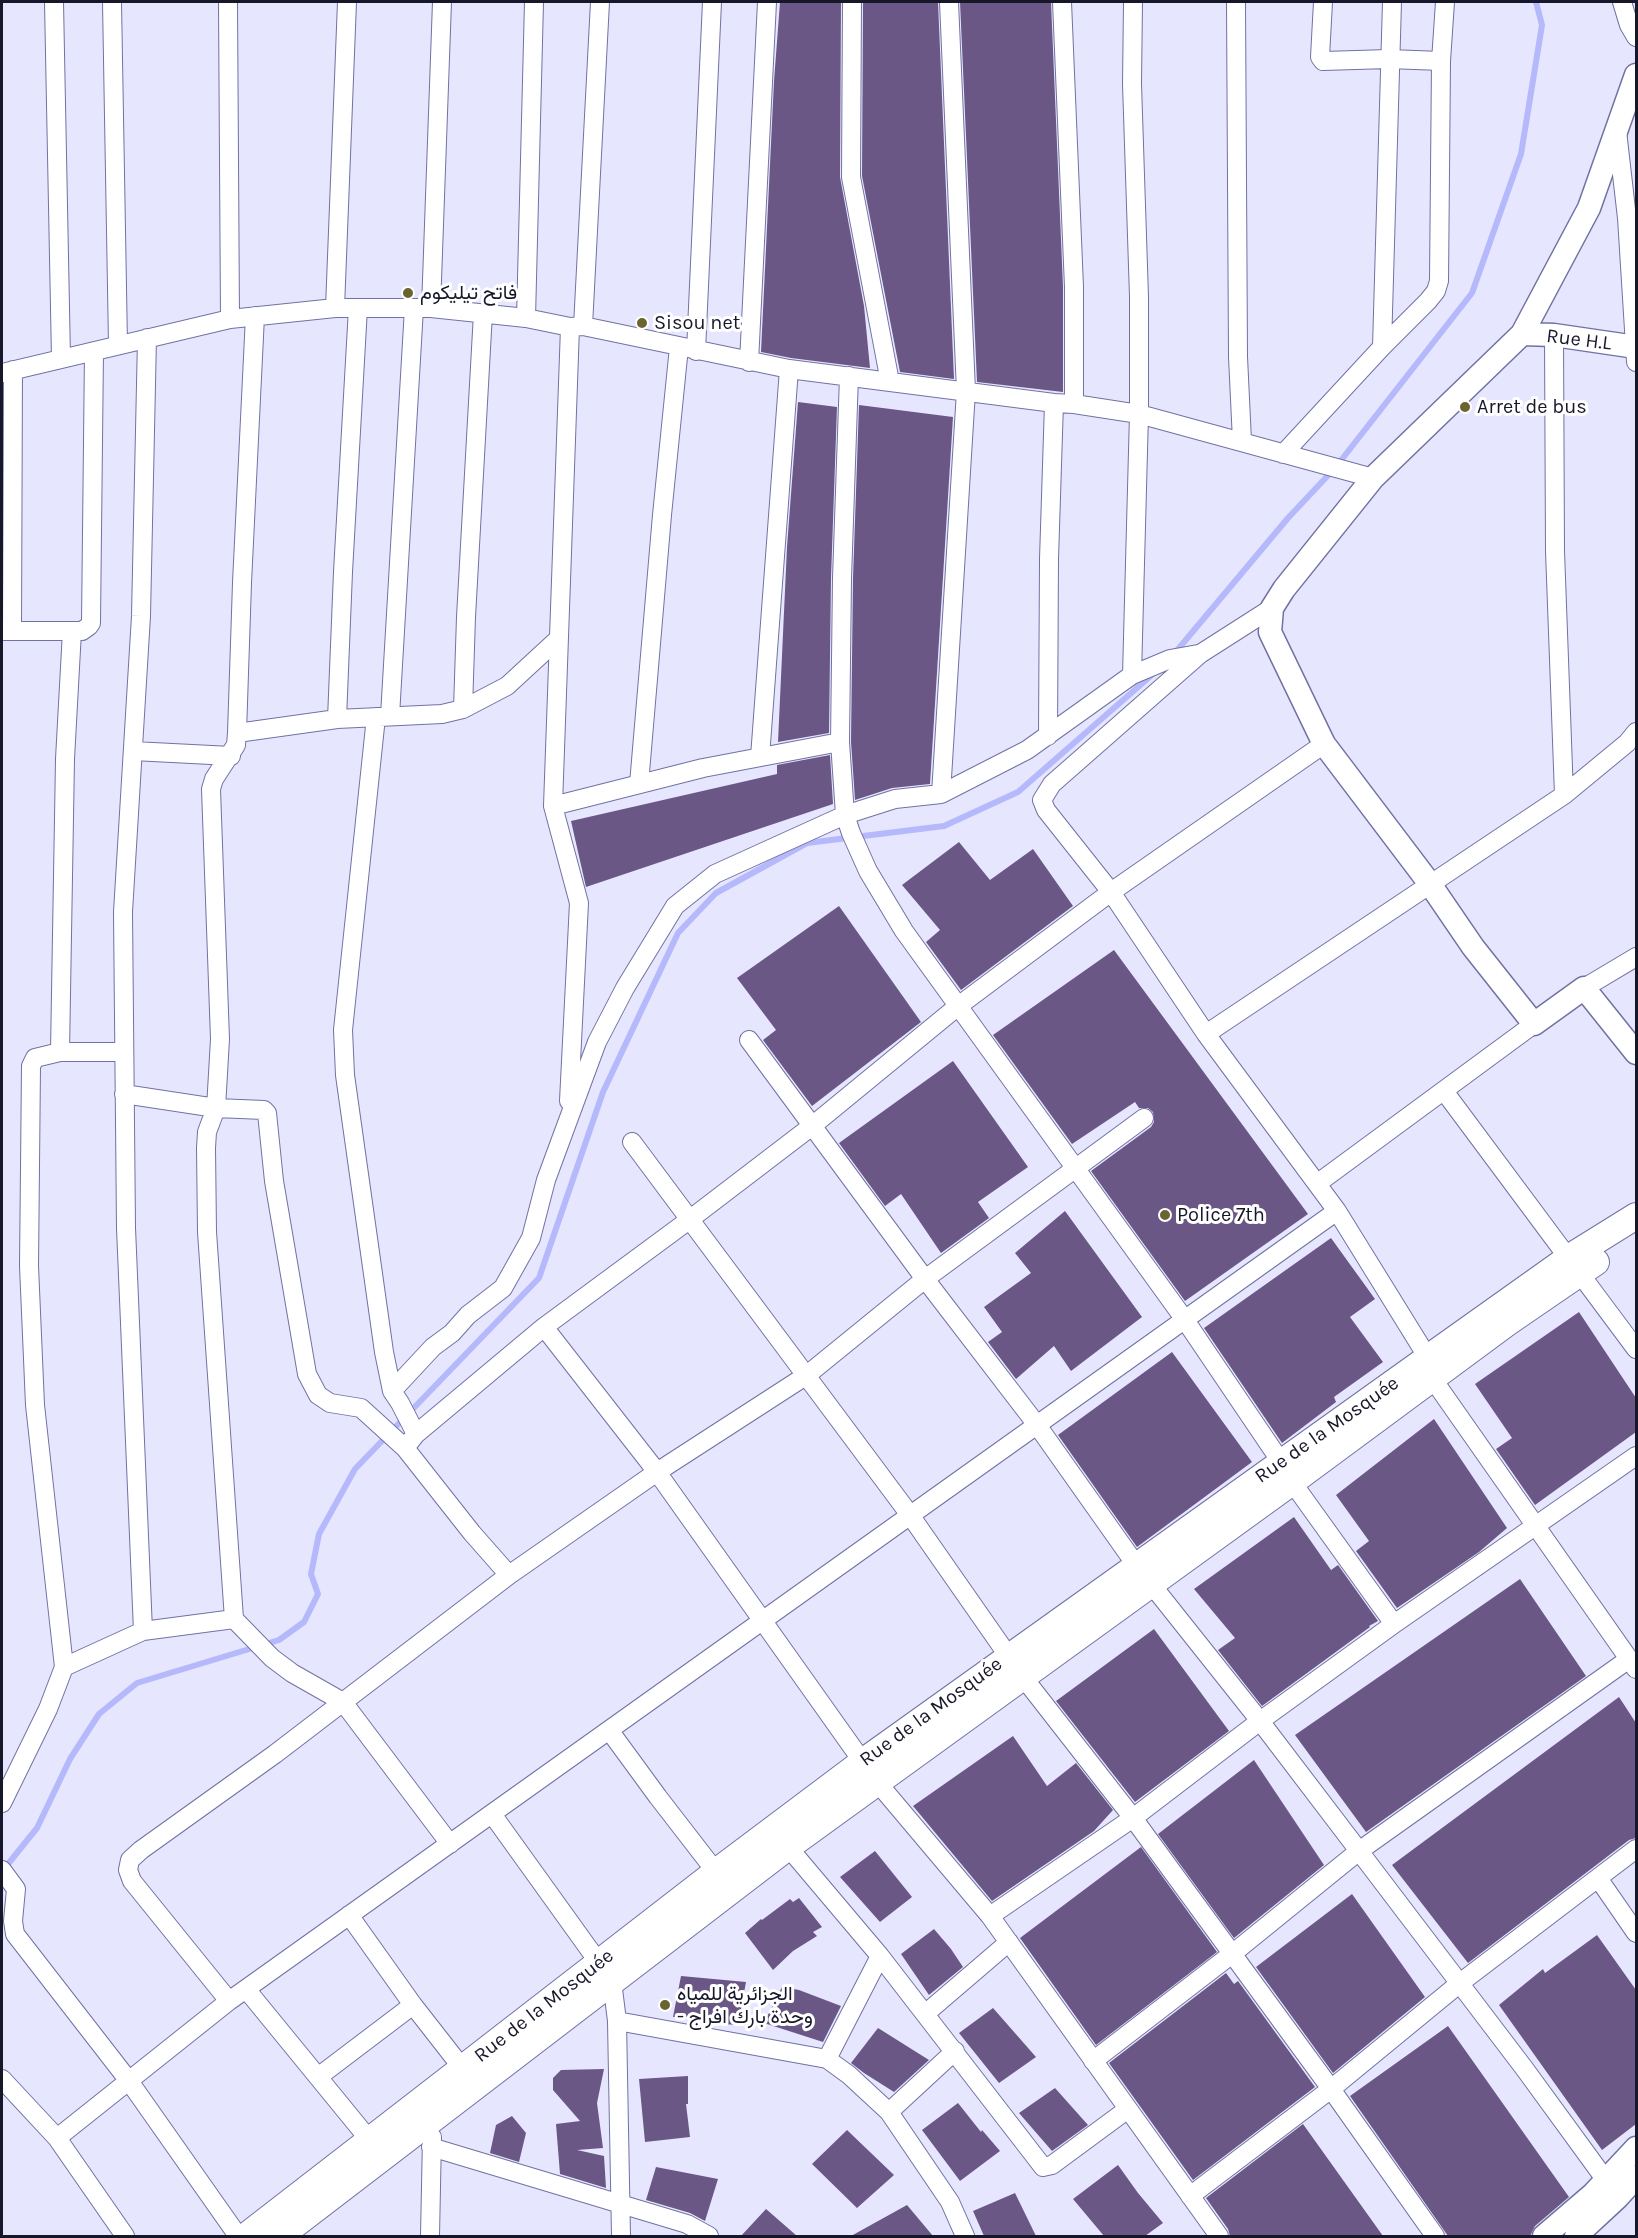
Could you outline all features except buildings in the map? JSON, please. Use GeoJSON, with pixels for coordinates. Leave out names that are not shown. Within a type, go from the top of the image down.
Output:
{"type":"FeatureCollection","features":[{"type":"Feature","properties":{"kind":"main road","name":"Rue de la Mosquée"},"geometry":{"type":"LineString","coordinates":[[246,2236],[378,2149],[463,2069],[606,1972],[717,1872],[870,1771],[1009,1656],[1143,1575],[1575,1265],[1636,1216]]}},
{"type":"Feature","properties":{"kind":"main road"},"geometry":{"type":"LineString","coordinates":[[1575,1265],[1636,1236]]}},
{"type":"Feature","properties":{"kind":"main road"},"geometry":{"type":"LineString","coordinates":[[280,2236],[378,2149],[434,2120],[606,1972],[788,1847],[870,1771],[1023,1677],[1143,1575]]}},
{"type":"Feature","properties":{"kind":"street"},"geometry":{"type":"LineString","coordinates":[[54,2],[61,359]]}},
{"type":"Feature","properties":{"kind":"street"},"geometry":{"type":"LineString","coordinates":[[112,2],[118,345]]}},
{"type":"Feature","properties":{"kind":"street"},"geometry":{"type":"LineString","coordinates":[[228,2],[230,319]]}},
{"type":"Feature","properties":{"kind":"street"},"geometry":{"type":"LineString","coordinates":[[335,308],[347,2]]}},
{"type":"Feature","properties":{"kind":"street"},"geometry":{"type":"LineString","coordinates":[[442,2],[423,308],[383,717],[343,1030],[345,1075],[384,1352],[392,1391],[400,1403],[410,1441],[472,1533],[509,1575]]}},
{"type":"Feature","properties":{"kind":"street"},"geometry":{"type":"LineString","coordinates":[[526,318],[534,2]]}},
{"type":"Feature","properties":{"kind":"street"},"geometry":{"type":"LineString","coordinates":[[568,1117],[579,903],[553,806],[558,639],[600,2]]}},
{"type":"Feature","properties":{"kind":"street"},"geometry":{"type":"LineString","coordinates":[[639,784],[662,515],[687,349],[712,2]]}},
{"type":"Feature","properties":{"kind":"street"},"geometry":{"type":"LineString","coordinates":[[749,362],[767,2]]}},
{"type":"Feature","properties":{"kind":"street"},"geometry":{"type":"LineString","coordinates":[[852,2],[851,177],[890,382]]}},
{"type":"Feature","properties":{"kind":"street"},"geometry":{"type":"LineString","coordinates":[[941,794],[966,391],[949,2]]}},
{"type":"Feature","properties":{"kind":"street"},"geometry":{"type":"LineString","coordinates":[[1062,2],[1073,254],[1074,404]]}},
{"type":"Feature","properties":{"kind":"street"},"geometry":{"type":"LineString","coordinates":[[1132,675],[1139,414],[1139,297],[1132,95],[1133,2]]}},
{"type":"Feature","properties":{"kind":"street"},"geometry":{"type":"LineString","coordinates":[[1236,2],[1238,357],[1242,441]]}},
{"type":"Feature","properties":{"kind":"street"},"geometry":{"type":"LineString","coordinates":[[1323,2],[1321,60],[1441,61]]}},
{"type":"Feature","properties":{"kind":"street"},"geometry":{"type":"LineString","coordinates":[[1382,347],[1392,2]]}},
{"type":"Feature","properties":{"kind":"street"},"geometry":{"type":"LineString","coordinates":[[1283,454],[1436,291],[1439,281],[1441,61],[1445,2]]}},
{"type":"Feature","properties":{"kind":"street"},"geometry":{"type":"LineString","coordinates":[[1622,2],[1629,25],[1636,37]]}},
{"type":"Feature","properties":{"kind":"street"},"geometry":{"type":"LineString","coordinates":[[1094,2061],[1232,1954],[1359,1851],[1633,1664],[1535,1525],[1430,1368],[1318,1183],[1206,1034],[1111,892],[1046,810],[1042,800],[1052,784],[1200,654],[1272,608],[1284,589],[1372,478],[1522,334],[1589,208],[1636,75]]}},
{"type":"Feature","properties":{"kind":"street"},"geometry":{"type":"LineString","coordinates":[[1617,131],[1627,218],[1636,362]]}},
{"type":"Feature","properties":{"kind":"street"},"geometry":{"type":"LineString","coordinates":[[94,351],[91,622],[82,631],[7,631],[7,371],[230,319],[255,316],[335,308],[423,308],[526,318],[577,326],[789,369],[1139,414],[1372,478]]}},
{"type":"Feature","properties":{"kind":"street"},"geometry":{"type":"LineString","coordinates":[[337,719],[358,308]]}},
{"type":"Feature","properties":{"kind":"street"},"geometry":{"type":"LineString","coordinates":[[463,709],[483,313]]}},
{"type":"Feature","properties":{"kind":"street"},"geometry":{"type":"LineString","coordinates":[[255,316],[236,745],[214,779],[211,789],[220,1039],[216,1107],[207,1132],[207,1232],[234,1619],[272,1658],[291,1673],[343,1702],[450,1844]]}},
{"type":"Feature","properties":{"kind":"street","name":"Rue H.L"},"geometry":{"type":"LineString","coordinates":[[1522,334],[1554,335],[1636,347]]}},
{"type":"Feature","properties":{"kind":"street"},"geometry":{"type":"LineString","coordinates":[[1554,335],[1555,551],[1564,795]]}},
{"type":"Feature","properties":{"kind":"street"},"geometry":{"type":"LineString","coordinates":[[143,1631],[126,1227],[123,912],[141,616],[147,338]]}},
{"type":"Feature","properties":{"kind":"street"},"geometry":{"type":"LineString","coordinates":[[760,757],[789,369]]}},
{"type":"Feature","properties":{"kind":"street"},"geometry":{"type":"LineString","coordinates":[[849,376],[842,578],[840,742],[845,815],[853,838],[868,871],[904,932],[1185,1320],[1286,1472],[1394,1624]]}},
{"type":"Feature","properties":{"kind":"street"},"geometry":{"type":"LineString","coordinates":[[1048,736],[1049,559],[1054,403]]}},
{"type":"Feature","properties":{"kind":"street"},"geometry":{"type":"LineString","coordinates":[[1272,608],[1270,632],[1324,744],[1430,884],[1473,947],[1534,1024]]}},
{"type":"Feature","properties":{"kind":"street"},"geometry":{"type":"LineString","coordinates":[[60,1052],[65,759],[72,631]]}},
{"type":"Feature","properties":{"kind":"street"},"geometry":{"type":"LineString","coordinates":[[237,733],[337,719],[442,714],[463,709],[507,686],[558,639]]}},
{"type":"Feature","properties":{"kind":"street"},"geometry":{"type":"LineString","coordinates":[[392,1391],[433,1347],[452,1333],[468,1315],[503,1288],[531,1238],[546,1180],[597,1042],[625,988],[675,906],[715,874],[845,815],[895,799],[941,794],[990,770],[1048,736],[1132,675],[1170,660],[1200,654]]}},
{"type":"Feature","properties":{"kind":"street"},"geometry":{"type":"LineString","coordinates":[[1206,1034],[1564,795],[1627,743],[1636,732]]}},
{"type":"Feature","properties":{"kind":"street"},"geometry":{"type":"LineString","coordinates":[[553,806],[703,768],[840,742]]}},
{"type":"Feature","properties":{"kind":"street"},"geometry":{"type":"LineString","coordinates":[[410,1441],[544,1327],[689,1221],[812,1126],[957,1007],[1111,892],[1324,744]]}},
{"type":"Feature","properties":{"kind":"street"},"geometry":{"type":"LineString","coordinates":[[133,751],[231,756]]}},
{"type":"Feature","properties":{"kind":"street"},"geometry":{"type":"LineString","coordinates":[[1318,1183],[1584,988],[1636,957]]}},
{"type":"Feature","properties":{"kind":"street"},"geometry":{"type":"LineString","coordinates":[[1584,988],[1636,1053]]}},
{"type":"Feature","properties":{"kind":"street"},"geometry":{"type":"LineString","coordinates":[[749,1040],[925,1279],[1037,1425],[1143,1575],[1260,1721],[1460,1983],[1612,2189]]}},
{"type":"Feature","properties":{"kind":"street"},"geometry":{"type":"LineString","coordinates":[[2,1803],[31,1746],[64,1667],[34,1405],[29,1266],[31,1066],[35,1058],[60,1052],[123,1052]]}},
{"type":"Feature","properties":{"kind":"street"},"geometry":{"type":"LineString","coordinates":[[1444,1091],[1636,1349]]}},
{"type":"Feature","properties":{"kind":"street"},"geometry":{"type":"LineString","coordinates":[[124,1094],[216,1107],[264,1110],[269,1116],[274,1181],[307,1374],[318,1395],[326,1402],[360,1408],[410,1441]]}},
{"type":"Feature","properties":{"kind":"street"},"geometry":{"type":"LineString","coordinates":[[229,2001],[132,1881],[128,1870],[130,1860],[275,1754],[509,1575],[657,1472],[807,1374],[925,1279],[1144,1118]]}},
{"type":"Feature","properties":{"kind":"street"},"geometry":{"type":"LineString","coordinates":[[632,1142],[689,1221],[807,1374],[910,1515],[1023,1677],[1133,1818],[1435,2236]]}},
{"type":"Feature","properties":{"kind":"street"},"geometry":{"type":"LineString","coordinates":[[57,2138],[229,2001],[1337,1211]]}},
{"type":"Feature","properties":{"kind":"street"},"geometry":{"type":"LineString","coordinates":[[544,1327],[657,1472],[870,1771],[990,1916],[1219,2236]]}},
{"type":"Feature","properties":{"kind":"street"},"geometry":{"type":"LineString","coordinates":[[990,1916],[1133,1818],[1260,1721],[1394,1624],[1636,1456]]}},
{"type":"Feature","properties":{"kind":"street"},"geometry":{"type":"LineString","coordinates":[[64,1667],[143,1631],[234,1619]]}},
{"type":"Feature","properties":{"kind":"street"},"geometry":{"type":"LineString","coordinates":[[609,1730],[717,1872]]}},
{"type":"Feature","properties":{"kind":"street"},"geometry":{"type":"LineString","coordinates":[[492,1814],[606,1972],[617,2021],[621,2236]]}},
{"type":"Feature","properties":{"kind":"street"},"geometry":{"type":"LineString","coordinates":[[788,1847],[880,1956],[1043,2167],[1052,2164],[1128,2109]]}},
{"type":"Feature","properties":{"kind":"street"},"geometry":{"type":"LineString","coordinates":[[1190,2196],[1331,2089],[1460,1983],[1636,1849]]}},
{"type":"Feature","properties":{"kind":"street"},"geometry":{"type":"LineString","coordinates":[[2,1870],[16,1889],[15,1934],[129,2081],[238,2236]]}},
{"type":"Feature","properties":{"kind":"street"},"geometry":{"type":"LineString","coordinates":[[1598,1878],[1636,1933]]}},
{"type":"Feature","properties":{"kind":"street"},"geometry":{"type":"LineString","coordinates":[[349,1915],[413,2005],[463,2069]]}},
{"type":"Feature","properties":{"kind":"street"},"geometry":{"type":"LineString","coordinates":[[925,2014],[1009,1942]]}},
{"type":"Feature","properties":{"kind":"street"},"geometry":{"type":"LineString","coordinates":[[827,2058],[880,1956]]}},
{"type":"Feature","properties":{"kind":"street"},"geometry":{"type":"LineString","coordinates":[[246,1989],[378,2149]]}},
{"type":"Feature","properties":{"kind":"street"},"geometry":{"type":"LineString","coordinates":[[318,2077],[413,2005]]}},
{"type":"Feature","properties":{"kind":"street"},"geometry":{"type":"LineString","coordinates":[[617,2021],[827,2058],[889,2112],[950,2202],[965,2236]]}},
{"type":"Feature","properties":{"kind":"street"},"geometry":{"type":"LineString","coordinates":[[889,2112],[955,2051]]}},
{"type":"Feature","properties":{"kind":"street"},"geometry":{"type":"LineString","coordinates":[[2,2079],[57,2138],[124,2236]]}},
{"type":"Feature","properties":{"kind":"street"},"geometry":{"type":"LineString","coordinates":[[430,2236],[431,2147],[434,2120]]}},
{"type":"Feature","properties":{"kind":"street"},"geometry":{"type":"LineString","coordinates":[[431,2147],[620,2202],[687,2224],[709,2236]]}},
{"type":"Feature","properties":{"kind":"street"},"geometry":{"type":"LineString","coordinates":[[1576,2236],[1612,2189],[1636,2148]]}},
{"type":"Feature","properties":{"kind":"street"},"geometry":{"type":"LineString","coordinates":[[1544,2236],[1612,2189],[1636,2177]]}},
{"type":"Feature","properties":{"kind":"waterway"},"geometry":{"type":"LineString","coordinates":[[1174,654],[1288,518],[1335,468],[1472,293],[1521,154],[1542,25],[1536,2]]}},
{"type":"Feature","properties":{"kind":"waterway"},"geometry":{"type":"LineString","coordinates":[[4,1869],[37,1828],[70,1759],[99,1714],[137,1683],[279,1640],[304,1622],[318,1594],[311,1574],[319,1534],[355,1469],[539,1278],[603,1092],[678,933],[716,893],[807,843],[944,826],[1018,792],[1154,673]]}},
{"type":"Feature","properties":{"kind":"place","name":"فاتح تيليكوم"},"geometry":{"type":"Point","coordinates":[408,293]}},
{"type":"Feature","properties":{"kind":"place","name":"Sisou net"},"geometry":{"type":"Point","coordinates":[642,323]}},
{"type":"Feature","properties":{"kind":"place","name":"Arret de bus"},"geometry":{"type":"Point","coordinates":[1465,407]}},
{"type":"Feature","properties":{"kind":"place","name":"Police 7th"},"geometry":{"type":"Point","coordinates":[1165,1215]}},
{"type":"Feature","properties":{"kind":"place","name":"الجزائرية للمياه - وحدة بارك افراج"},"geometry":{"type":"Point","coordinates":[665,2005]}}]}
